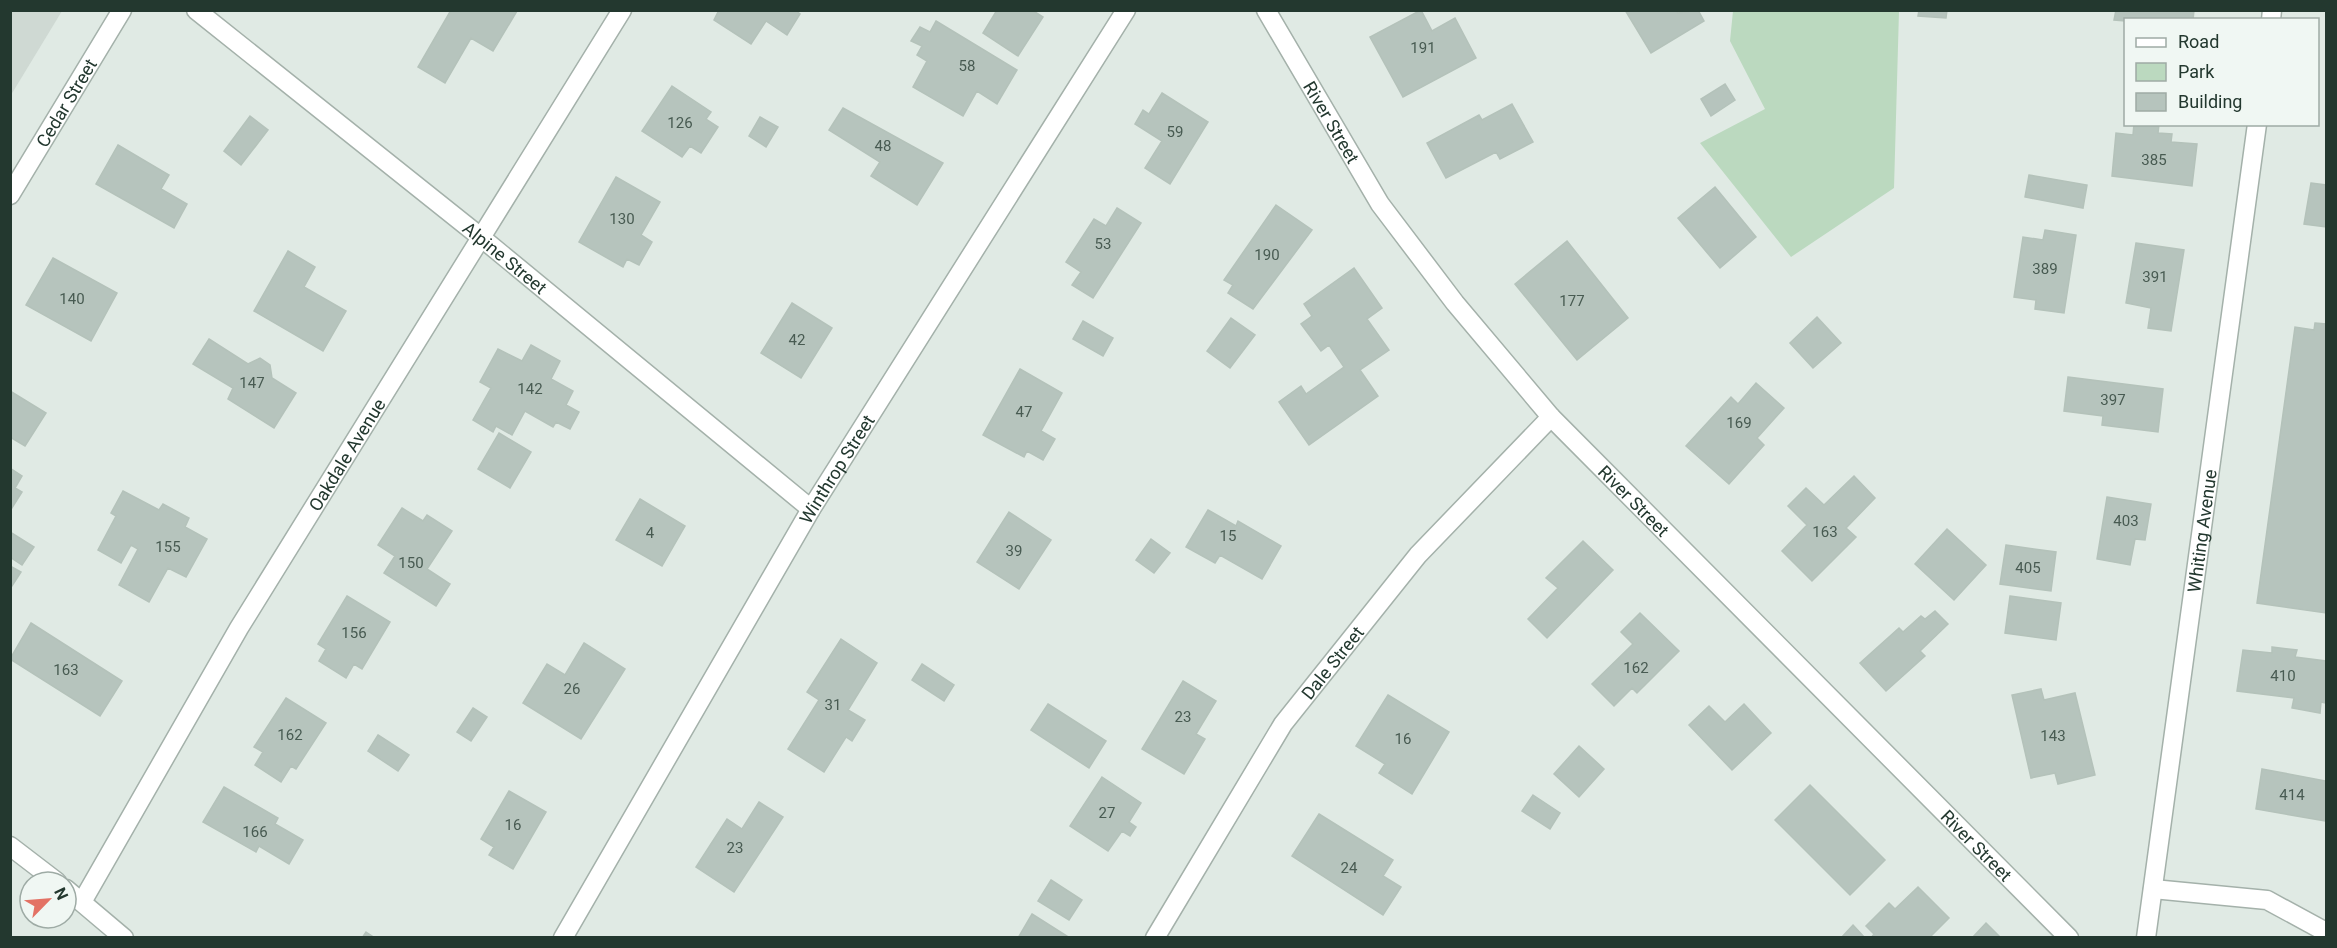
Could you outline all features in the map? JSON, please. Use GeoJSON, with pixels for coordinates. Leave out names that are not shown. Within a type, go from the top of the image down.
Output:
{"type":"FeatureCollection","features":[{"type":"Feature","properties":{"kind":"street","name":"Cedar Street"},"geometry":{"type":"LineString","coordinates":[[10,195],[122,10]]}},
{"type":"Feature","properties":{"kind":"street","name":"Alpine Street"},"geometry":{"type":"LineString","coordinates":[[196,10],[483,239],[811,509]]}},
{"type":"Feature","properties":{"kind":"street","name":"Oakdale Avenue"},"geometry":{"type":"LineString","coordinates":[[82,902],[239,628],[483,239],[622,10]]}},
{"type":"Feature","properties":{"kind":"street","name":"Winthrop Street"},"geometry":{"type":"LineString","coordinates":[[563,938],[811,509],[1125,10]]}},
{"type":"Feature","properties":{"kind":"street","name":"River Street"},"geometry":{"type":"LineString","coordinates":[[1266,10],[1380,204],[1455,303],[1551,417],[2069,938]]}},
{"type":"Feature","properties":{"kind":"street","name":"Whiting Avenue"},"geometry":{"type":"LineString","coordinates":[[2146,938],[2257,126]]}},
{"type":"Feature","properties":{"kind":"street","name":"Dale Street"},"geometry":{"type":"LineString","coordinates":[[1155,938],[1283,724],[1418,555],[1551,417]]}},
{"type":"Feature","properties":{"kind":"street"},"geometry":{"type":"LineString","coordinates":[[10,846],[41,870]]}},
{"type":"Feature","properties":{"kind":"street"},"geometry":{"type":"LineString","coordinates":[[2153,889],[2267,900],[2326,932]]}},
{"type":"Feature","properties":{"kind":"street"},"geometry":{"type":"LineString","coordinates":[[78,899],[123,938]]}},
{"type":"Feature","properties":{"kind":"shaded area"},"geometry":{"type":"Polygon","coordinates":[[[10,11],[62,11],[11,95],[10,11]]]}},
{"type":"Feature","properties":{"kind":"green space"},"geometry":{"type":"Polygon","coordinates":[[[1733,11],[1899,11],[1894,188],[1791,257],[1700,143],[1765,109],[1730,41],[1733,11]]]}},
{"type":"Feature","properties":{"kind":"building"},"geometry":{"type":"Polygon","coordinates":[[[451,10],[517,11],[493,51],[471,38],[445,83],[418,67],[451,10]]]}},
{"type":"Feature","properties":{"kind":"building"},"geometry":{"type":"Polygon","coordinates":[[[719,10],[795,10],[800,14],[787,35],[766,21],[751,44],[714,20],[719,10]]]}},
{"type":"Feature","properties":{"kind":"building"},"geometry":{"type":"Polygon","coordinates":[[[997,10],[1032,10],[1043,17],[1018,56],[983,33],[997,10]]]}},
{"type":"Feature","properties":{"kind":"building"},"geometry":{"type":"Polygon","coordinates":[[[1421,10],[1432,31],[1455,18],[1476,58],[1403,97],[1370,37],[1421,10]]]}},
{"type":"Feature","properties":{"kind":"building"},"geometry":{"type":"Polygon","coordinates":[[[1625,10],[1676,10],[1678,13],[1698,10],[1704,21],[1651,53],[1625,10]]]}},
{"type":"Feature","properties":{"kind":"building"},"geometry":{"type":"Polygon","coordinates":[[[1919,10],[1947,10],[1946,18],[1918,16],[1919,10]]]}},
{"type":"Feature","properties":{"kind":"building"},"geometry":{"type":"Polygon","coordinates":[[[2116,10],[2194,10],[2193,18],[2114,20],[2116,10]]]}},
{"type":"Feature","properties":{"kind":"building"},"geometry":{"type":"Polygon","coordinates":[[[936,21],[1017,70],[997,104],[977,91],[963,116],[913,87],[927,61],[917,55],[922,46],[911,41],[920,27],[930,32],[936,21]]]}},
{"type":"Feature","properties":{"kind":"building"},"geometry":{"type":"Polygon","coordinates":[[[1725,84],[1735,100],[1711,116],[1701,99],[1725,84]]]}},
{"type":"Feature","properties":{"kind":"building"},"geometry":{"type":"Polygon","coordinates":[[[672,86],[711,112],[706,119],[718,127],[701,153],[690,146],[682,157],[642,131],[672,86]]]}},
{"type":"Feature","properties":{"kind":"building"},"geometry":{"type":"Polygon","coordinates":[[[1162,93],[1208,122],[1170,184],[1145,168],[1162,141],[1135,124],[1143,110],[1149,114],[1162,93]]]}},
{"type":"Feature","properties":{"kind":"building"},"geometry":{"type":"Polygon","coordinates":[[[1512,104],[1533,142],[1500,159],[1496,152],[1446,178],[1427,143],[1479,115],[1482,120],[1512,104]]]}},
{"type":"Feature","properties":{"kind":"building"},"geometry":{"type":"Polygon","coordinates":[[[843,108],[943,163],[917,205],[871,176],[880,162],[829,130],[843,108]]]}},
{"type":"Feature","properties":{"kind":"building"},"geometry":{"type":"Polygon","coordinates":[[[250,116],[268,130],[241,165],[224,151],[250,116]]]}},
{"type":"Feature","properties":{"kind":"building"},"geometry":{"type":"Polygon","coordinates":[[[760,117],[778,127],[766,147],[749,136],[760,117]]]}},
{"type":"Feature","properties":{"kind":"building"},"geometry":{"type":"Polygon","coordinates":[[[2134,126],[2159,126],[2158,133],[2172,134],[2171,142],[2197,144],[2192,186],[2112,176],[2116,133],[2133,135],[2134,126]]]}},
{"type":"Feature","properties":{"kind":"building"},"geometry":{"type":"Polygon","coordinates":[[[118,145],[169,175],[161,189],[187,204],[174,228],[96,184],[118,145]]]}},
{"type":"Feature","properties":{"kind":"building"},"geometry":{"type":"Polygon","coordinates":[[[2029,175],[2087,185],[2083,208],[2025,197],[2029,175]]]}},
{"type":"Feature","properties":{"kind":"building"},"geometry":{"type":"Polygon","coordinates":[[[616,177],[660,202],[641,235],[652,242],[639,265],[627,259],[623,267],[579,242],[616,177]]]}},
{"type":"Feature","properties":{"kind":"building"},"geometry":{"type":"Polygon","coordinates":[[[2311,183],[2326,185],[2326,227],[2304,224],[2311,183]]]}},
{"type":"Feature","properties":{"kind":"building"},"geometry":{"type":"Polygon","coordinates":[[[1715,187],[1756,237],[1720,268],[1678,218],[1715,187]]]}},
{"type":"Feature","properties":{"kind":"building"},"geometry":{"type":"Polygon","coordinates":[[[1276,205],[1312,230],[1253,309],[1228,293],[1233,285],[1224,280],[1276,205]]]}},
{"type":"Feature","properties":{"kind":"building"},"geometry":{"type":"Polygon","coordinates":[[[1117,208],[1141,223],[1093,298],[1072,285],[1081,272],[1066,262],[1094,219],[1106,226],[1117,208]]]}},
{"type":"Feature","properties":{"kind":"building"},"geometry":{"type":"Polygon","coordinates":[[[2045,230],[2076,235],[2064,313],[2035,309],[2036,300],[2014,297],[2023,237],[2043,240],[2045,230]]]}},
{"type":"Feature","properties":{"kind":"building"},"geometry":{"type":"Polygon","coordinates":[[[1567,241],[1628,318],[1577,360],[1515,284],[1567,241]]]}},
{"type":"Feature","properties":{"kind":"building"},"geometry":{"type":"Polygon","coordinates":[[[2136,243],[2184,250],[2171,331],[2148,328],[2151,308],[2126,303],[2136,243]]]}},
{"type":"Feature","properties":{"kind":"building"},"geometry":{"type":"Polygon","coordinates":[[[288,251],[315,267],[304,287],[346,311],[323,351],[254,311],[288,251]]]}},
{"type":"Feature","properties":{"kind":"building"},"geometry":{"type":"Polygon","coordinates":[[[53,258],[117,293],[91,341],[26,305],[53,258]]]}},
{"type":"Feature","properties":{"kind":"building"},"geometry":{"type":"Polygon","coordinates":[[[1354,268],[1382,308],[1367,319],[1389,350],[1360,370],[1378,396],[1309,445],[1279,402],[1301,386],[1306,394],[1344,367],[1329,345],[1321,351],[1301,324],[1312,316],[1304,304],[1354,268]]]}},
{"type":"Feature","properties":{"kind":"building"},"geometry":{"type":"Polygon","coordinates":[[[792,303],[832,328],[801,378],[761,353],[792,303]]]}},
{"type":"Feature","properties":{"kind":"building"},"geometry":{"type":"Polygon","coordinates":[[[1817,317],[1841,343],[1813,368],[1790,343],[1817,317]]]}},
{"type":"Feature","properties":{"kind":"building"},"geometry":{"type":"Polygon","coordinates":[[[1231,318],[1255,335],[1230,368],[1207,351],[1231,318]]]}},
{"type":"Feature","properties":{"kind":"building"},"geometry":{"type":"Polygon","coordinates":[[[1083,321],[1113,338],[1103,356],[1073,339],[1083,321]]]}},
{"type":"Feature","properties":{"kind":"building"},"geometry":{"type":"Polygon","coordinates":[[[2315,323],[2326,324],[2326,613],[2257,603],[2295,327],[2314,330],[2315,323]]]}},
{"type":"Feature","properties":{"kind":"building"},"geometry":{"type":"Polygon","coordinates":[[[209,339],[248,364],[260,358],[270,365],[272,378],[296,393],[274,428],[228,399],[233,388],[193,364],[209,339]]]}},
{"type":"Feature","properties":{"kind":"building"},"geometry":{"type":"Polygon","coordinates":[[[531,345],[560,361],[551,379],[573,391],[566,405],[579,412],[570,429],[556,422],[553,427],[525,411],[512,435],[496,426],[493,432],[473,420],[491,388],[480,382],[498,349],[522,361],[531,345]]]}},
{"type":"Feature","properties":{"kind":"building"},"geometry":{"type":"Polygon","coordinates":[[[1020,369],[1062,393],[1041,431],[1055,439],[1043,460],[1027,451],[1024,457],[983,435],[1020,369]]]}},
{"type":"Feature","properties":{"kind":"building"},"geometry":{"type":"Polygon","coordinates":[[[2068,377],[2163,389],[2158,432],[2102,425],[2103,416],[2064,411],[2068,377]]]}},
{"type":"Feature","properties":{"kind":"building"},"geometry":{"type":"Polygon","coordinates":[[[1756,383],[1784,408],[1757,438],[1764,445],[1729,484],[1686,446],[1731,397],[1738,404],[1756,383]]]}},
{"type":"Feature","properties":{"kind":"building"},"geometry":{"type":"Polygon","coordinates":[[[10,391],[46,413],[25,446],[10,437],[10,391]]]}},
{"type":"Feature","properties":{"kind":"building"},"geometry":{"type":"Polygon","coordinates":[[[499,433],[531,452],[510,488],[478,469],[499,433]]]}},
{"type":"Feature","properties":{"kind":"building"},"geometry":{"type":"Polygon","coordinates":[[[10,468],[22,476],[15,488],[22,492],[10,511],[10,468]]]}},
{"type":"Feature","properties":{"kind":"building"},"geometry":{"type":"Polygon","coordinates":[[[1854,476],[1875,498],[1846,528],[1856,537],[1812,581],[1782,551],[1807,525],[1788,506],[1806,488],[1824,505],[1854,476]]]}},
{"type":"Feature","properties":{"kind":"building"},"geometry":{"type":"Polygon","coordinates":[[[123,491],[159,510],[163,504],[189,518],[185,527],[207,539],[186,577],[168,568],[149,602],[119,585],[138,549],[131,545],[121,563],[98,550],[116,516],[111,513],[123,491]]]}},
{"type":"Feature","properties":{"kind":"building"},"geometry":{"type":"Polygon","coordinates":[[[2107,497],[2151,504],[2145,540],[2135,539],[2130,565],[2097,559],[2107,497]]]}},
{"type":"Feature","properties":{"kind":"building"},"geometry":{"type":"Polygon","coordinates":[[[640,499],[685,526],[662,566],[616,540],[640,499]]]}},
{"type":"Feature","properties":{"kind":"building"},"geometry":{"type":"Polygon","coordinates":[[[402,508],[423,521],[427,515],[452,531],[427,569],[450,584],[436,606],[384,573],[395,556],[378,545],[402,508]]]}},
{"type":"Feature","properties":{"kind":"building"},"geometry":{"type":"Polygon","coordinates":[[[1208,510],[1236,526],[1238,521],[1281,546],[1262,579],[1220,555],[1215,563],[1186,547],[1208,510]]]}},
{"type":"Feature","properties":{"kind":"building"},"geometry":{"type":"Polygon","coordinates":[[[1009,512],[1051,540],[1019,589],[977,562],[1009,512]]]}},
{"type":"Feature","properties":{"kind":"building"},"geometry":{"type":"Polygon","coordinates":[[[1947,529],[1986,565],[1954,600],[1915,564],[1947,529]]]}},
{"type":"Feature","properties":{"kind":"building"},"geometry":{"type":"Polygon","coordinates":[[[10,532],[34,547],[22,565],[10,557],[10,532]]]}},
{"type":"Feature","properties":{"kind":"building"},"geometry":{"type":"Polygon","coordinates":[[[1151,539],[1170,553],[1154,573],[1136,560],[1151,539]]]}},
{"type":"Feature","properties":{"kind":"building"},"geometry":{"type":"Polygon","coordinates":[[[1583,541],[1613,570],[1547,638],[1528,619],[1558,588],[1546,578],[1583,541]]]}},
{"type":"Feature","properties":{"kind":"building"},"geometry":{"type":"Polygon","coordinates":[[[2006,545],[2056,552],[2051,591],[2000,584],[2006,545]]]}},
{"type":"Feature","properties":{"kind":"building"},"geometry":{"type":"Polygon","coordinates":[[[10,566],[21,572],[10,589],[10,566]]]}},
{"type":"Feature","properties":{"kind":"building"},"geometry":{"type":"Polygon","coordinates":[[[347,596],[390,622],[362,669],[354,664],[346,678],[319,661],[326,649],[318,644],[347,596]]]}},
{"type":"Feature","properties":{"kind":"building"},"geometry":{"type":"Polygon","coordinates":[[[2010,596],[2061,603],[2056,640],[2005,633],[2010,596]]]}},
{"type":"Feature","properties":{"kind":"building"},"geometry":{"type":"Polygon","coordinates":[[[1935,611],[1948,624],[1920,651],[1925,656],[1886,691],[1860,663],[1899,628],[1903,632],[1921,616],[1925,619],[1935,611]]]}},
{"type":"Feature","properties":{"kind":"building"},"geometry":{"type":"Polygon","coordinates":[[[1640,613],[1679,651],[1637,693],[1632,688],[1614,706],[1592,684],[1633,644],[1621,632],[1640,613]]]}},
{"type":"Feature","properties":{"kind":"building"},"geometry":{"type":"Polygon","coordinates":[[[31,623],[122,681],[100,716],[10,659],[31,623]]]}},
{"type":"Feature","properties":{"kind":"building"},"geometry":{"type":"Polygon","coordinates":[[[841,639],[877,663],[848,710],[865,720],[852,741],[846,737],[824,772],[788,749],[819,700],[807,692],[841,639]]]}},
{"type":"Feature","properties":{"kind":"building"},"geometry":{"type":"Polygon","coordinates":[[[584,643],[625,669],[581,739],[523,703],[547,664],[565,675],[584,643]]]}},
{"type":"Feature","properties":{"kind":"building"},"geometry":{"type":"Polygon","coordinates":[[[2272,647],[2297,650],[2295,657],[2326,661],[2326,703],[2321,702],[2320,713],[2292,708],[2294,698],[2237,691],[2243,650],[2272,653],[2272,647]]]}},
{"type":"Feature","properties":{"kind":"building"},"geometry":{"type":"Polygon","coordinates":[[[922,664],[954,685],[944,701],[912,680],[922,664]]]}},
{"type":"Feature","properties":{"kind":"building"},"geometry":{"type":"Polygon","coordinates":[[[1183,681],[1216,701],[1196,734],[1205,739],[1184,774],[1142,749],[1183,681]]]}},
{"type":"Feature","properties":{"kind":"building"},"geometry":{"type":"Polygon","coordinates":[[[2041,689],[2044,700],[2075,693],[2095,775],[2058,784],[2055,773],[2031,778],[2012,695],[2041,689]]]}},
{"type":"Feature","properties":{"kind":"building"},"geometry":{"type":"Polygon","coordinates":[[[1388,695],[1449,732],[1412,794],[1379,773],[1385,764],[1356,746],[1388,695]]]}},
{"type":"Feature","properties":{"kind":"building"},"geometry":{"type":"Polygon","coordinates":[[[286,698],[326,723],[296,769],[291,766],[281,782],[255,765],[263,752],[254,747],[286,698]]]}},
{"type":"Feature","properties":{"kind":"building"},"geometry":{"type":"Polygon","coordinates":[[[1048,704],[1106,741],[1089,768],[1031,730],[1048,704]]]}},
{"type":"Feature","properties":{"kind":"building"},"geometry":{"type":"Polygon","coordinates":[[[1744,704],[1771,733],[1732,770],[1689,725],[1709,706],[1725,722],[1744,704]]]}},
{"type":"Feature","properties":{"kind":"building"},"geometry":{"type":"Polygon","coordinates":[[[473,708],[487,717],[471,741],[457,732],[473,708]]]}},
{"type":"Feature","properties":{"kind":"building"},"geometry":{"type":"Polygon","coordinates":[[[378,735],[409,755],[398,771],[368,751],[378,735]]]}},
{"type":"Feature","properties":{"kind":"building"},"geometry":{"type":"Polygon","coordinates":[[[1579,746],[1604,769],[1579,797],[1554,774],[1579,746]]]}},
{"type":"Feature","properties":{"kind":"building"},"geometry":{"type":"Polygon","coordinates":[[[2262,769],[2326,781],[2326,821],[2256,809],[2262,769]]]}},
{"type":"Feature","properties":{"kind":"building"},"geometry":{"type":"Polygon","coordinates":[[[1102,777],[1141,803],[1129,822],[1136,827],[1130,836],[1122,831],[1108,851],[1070,826],[1102,777]]]}},
{"type":"Feature","properties":{"kind":"building"},"geometry":{"type":"Polygon","coordinates":[[[1810,785],[1885,860],[1850,895],[1775,820],[1810,785]]]}},
{"type":"Feature","properties":{"kind":"building"},"geometry":{"type":"Polygon","coordinates":[[[224,787],[278,818],[275,824],[303,840],[289,864],[259,846],[256,852],[203,822],[224,787]]]}},
{"type":"Feature","properties":{"kind":"building"},"geometry":{"type":"Polygon","coordinates":[[[509,791],[546,812],[513,869],[489,855],[494,847],[481,839],[509,791]]]}},
{"type":"Feature","properties":{"kind":"building"},"geometry":{"type":"Polygon","coordinates":[[[1533,795],[1560,813],[1550,829],[1522,811],[1533,795]]]}},
{"type":"Feature","properties":{"kind":"building"},"geometry":{"type":"Polygon","coordinates":[[[759,802],[783,817],[734,892],[696,867],[727,819],[742,829],[759,802]]]}},
{"type":"Feature","properties":{"kind":"building"},"geometry":{"type":"Polygon","coordinates":[[[1319,814],[1393,860],[1383,876],[1401,887],[1383,915],[1292,856],[1319,814]]]}},
{"type":"Feature","properties":{"kind":"building"},"geometry":{"type":"Polygon","coordinates":[[[1051,880],[1082,900],[1069,920],[1038,901],[1051,880]]]}},
{"type":"Feature","properties":{"kind":"building"},"geometry":{"type":"Polygon","coordinates":[[[1918,887],[1949,918],[1929,938],[1871,938],[1874,934],[1866,926],[1889,903],[1895,909],[1918,887]]]}},
{"type":"Feature","properties":{"kind":"building"},"geometry":{"type":"Polygon","coordinates":[[[1032,914],[1070,938],[1018,938],[1032,914]]]}},
{"type":"Feature","properties":{"kind":"building"},"geometry":{"type":"Polygon","coordinates":[[[1986,923],[2001,938],[1972,938],[1986,923]]]}},
{"type":"Feature","properties":{"kind":"building"},"geometry":{"type":"Polygon","coordinates":[[[1853,925],[1865,938],[1841,938],[1853,925]]]}},
{"type":"Feature","properties":{"kind":"building"},"geometry":{"type":"Polygon","coordinates":[[[366,932],[375,938],[362,938],[366,932]]]}}]}
